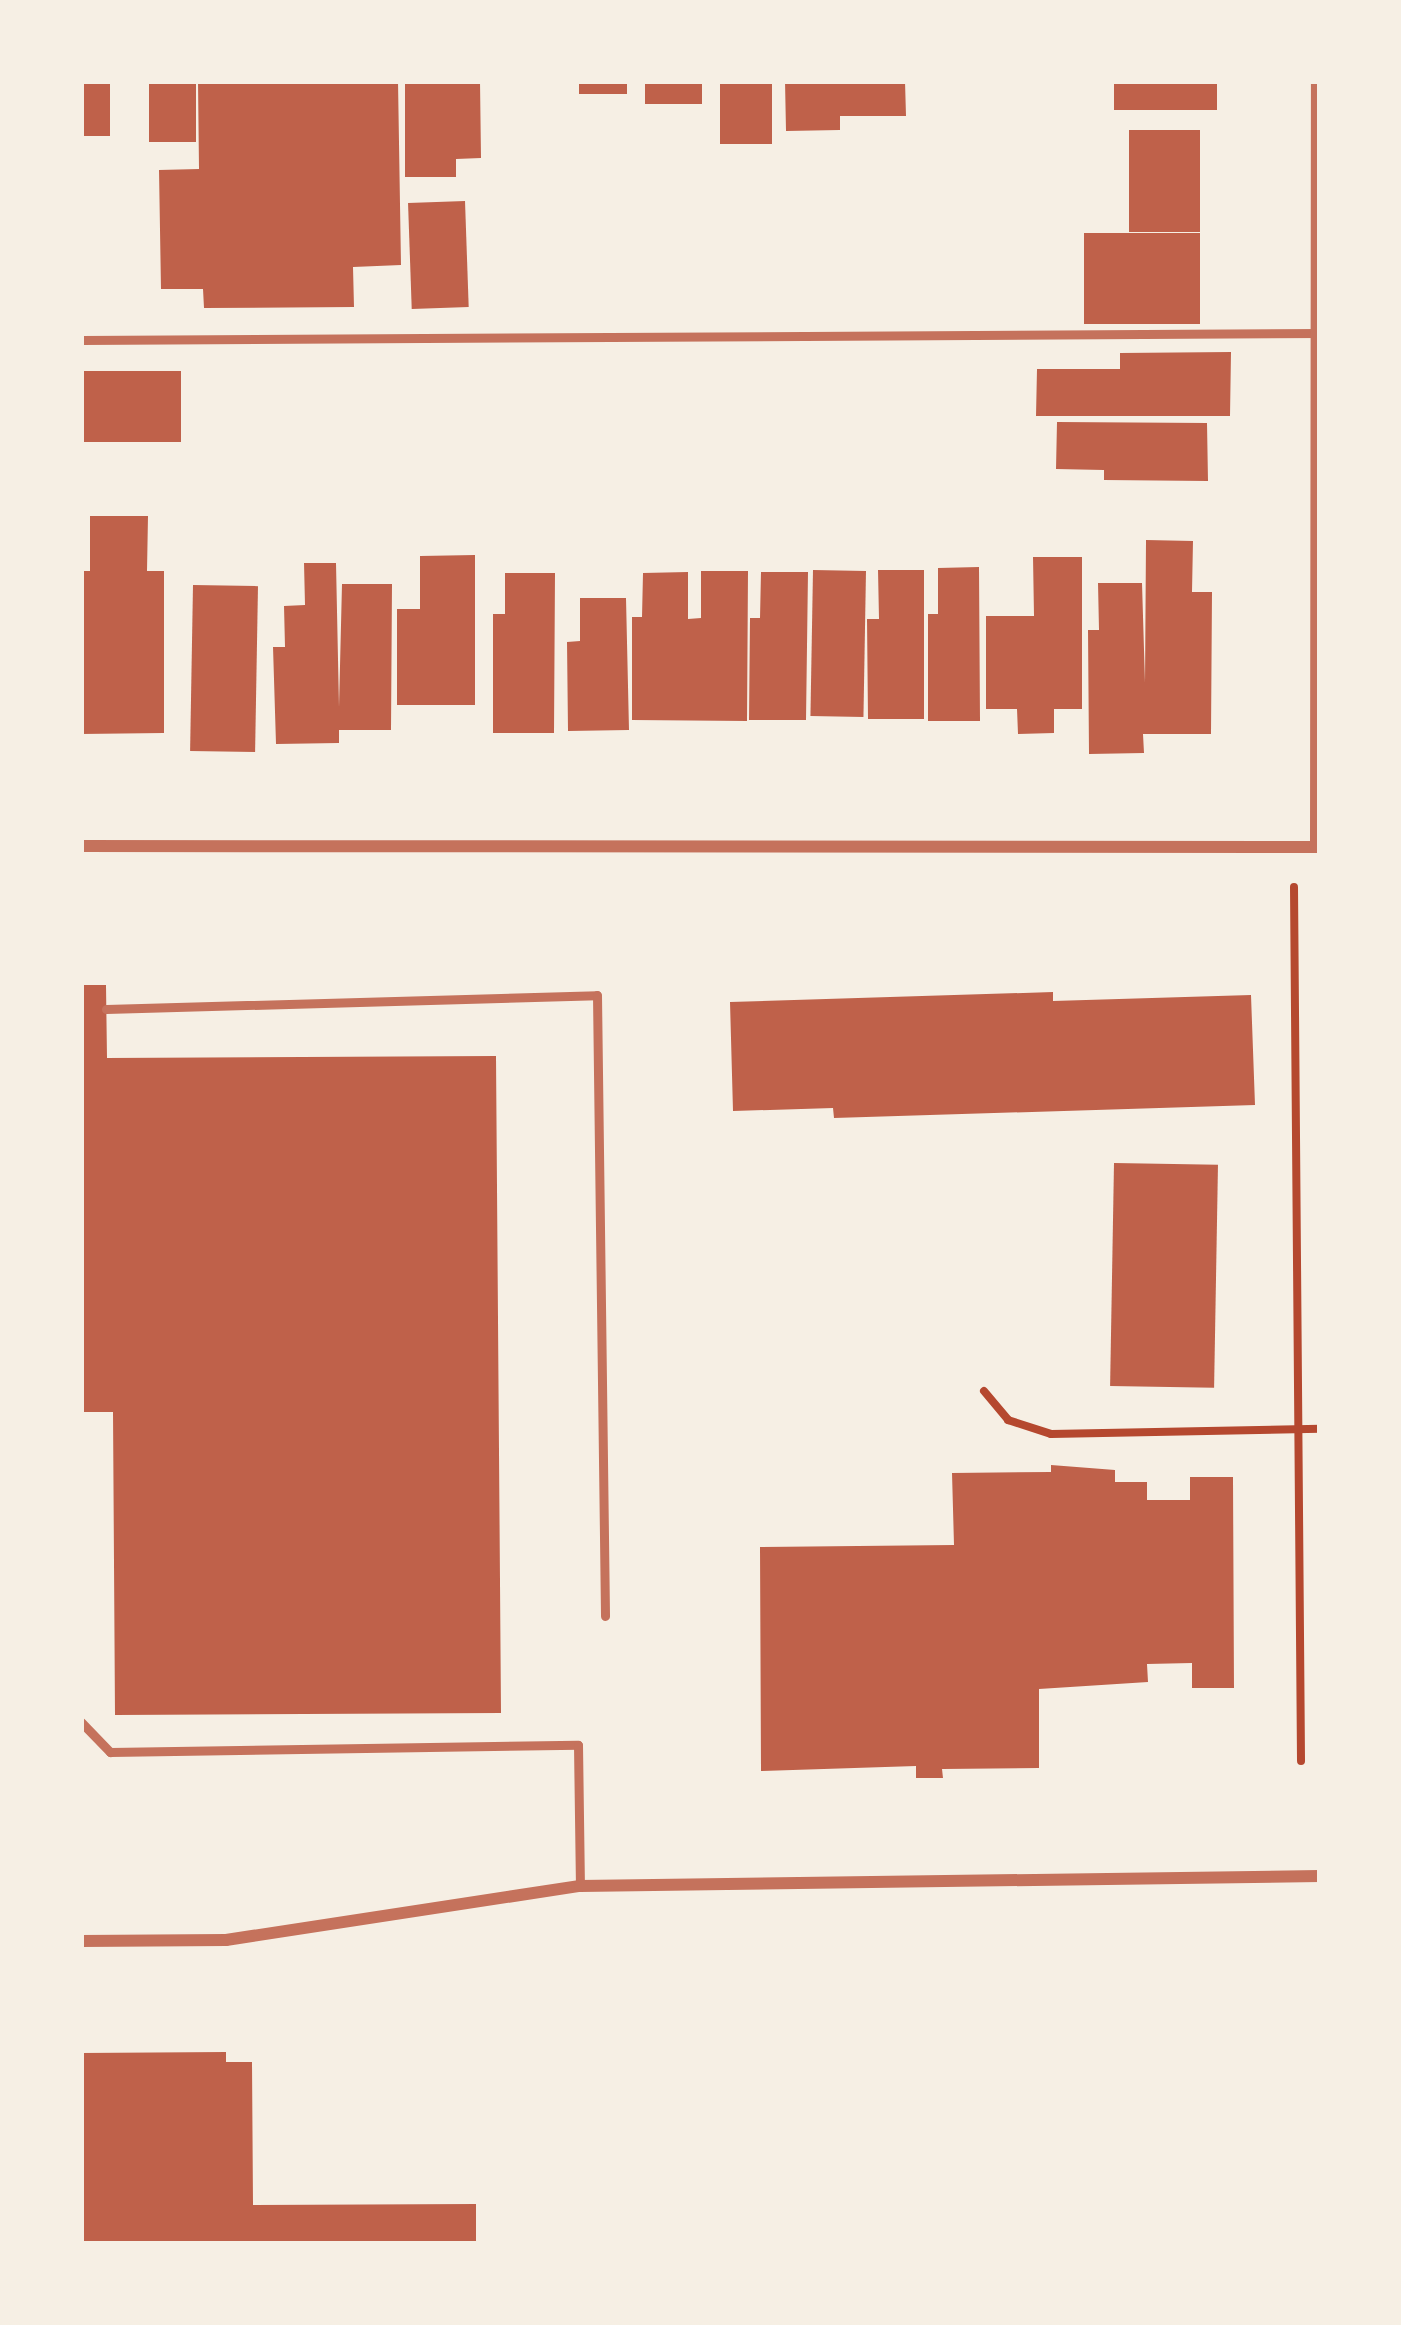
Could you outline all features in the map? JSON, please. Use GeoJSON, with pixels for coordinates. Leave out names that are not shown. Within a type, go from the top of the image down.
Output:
{"type":"FeatureCollection","features":[{"type":"Feature","properties":{"kind":"street"},"geometry":{"type":"LineString","coordinates":[[81,845],[1318,847],[1317,81]]}},
{"type":"Feature","properties":{"kind":"street"},"geometry":{"type":"LineString","coordinates":[[81,1941],[226,1940],[580,1886],[1320,1876]]}},
{"type":"Feature","properties":{"kind":"lane"},"geometry":{"type":"LineString","coordinates":[[81,340],[1318,333]]}},
{"type":"Feature","properties":{"kind":"lane"},"geometry":{"type":"LineString","coordinates":[[106,1009],[597,995],[605,1616]]}},
{"type":"Feature","properties":{"kind":"lane"},"geometry":{"type":"LineString","coordinates":[[81,1722],[110,1752],[578,1745],[580,1886]]}},
{"type":"Feature","properties":{"kind":"path"},"geometry":{"type":"LineString","coordinates":[[1300,1761],[1292,890],[1318,847]]}},
{"type":"Feature","properties":{"kind":"path"},"geometry":{"type":"LineString","coordinates":[[984,1391],[1009,1420],[1051,1434],[1320,1429]]}},
{"type":"Feature","properties":{"kind":"building"},"geometry":{"type":"Polygon","coordinates":[[[81,81],[110,81],[110,136],[81,136],[81,81]]]}},
{"type":"Feature","properties":{"kind":"building"},"geometry":{"type":"Polygon","coordinates":[[[149,81],[196,81],[196,142],[149,142],[149,81]]]}},
{"type":"Feature","properties":{"kind":"building"},"geometry":{"type":"Polygon","coordinates":[[[198,81],[398,81],[401,265],[353,267],[354,307],[204,308],[203,289],[161,289],[159,170],[199,169],[198,81]]]}},
{"type":"Feature","properties":{"kind":"building"},"geometry":{"type":"Polygon","coordinates":[[[405,81],[480,81],[481,158],[456,159],[456,177],[405,177],[405,81]]]}},
{"type":"Feature","properties":{"kind":"building"},"geometry":{"type":"Polygon","coordinates":[[[579,81],[627,81],[627,94],[579,94],[579,81]]]}},
{"type":"Feature","properties":{"kind":"building"},"geometry":{"type":"Polygon","coordinates":[[[645,81],[702,81],[702,104],[645,104],[645,81]]]}},
{"type":"Feature","properties":{"kind":"building"},"geometry":{"type":"Polygon","coordinates":[[[720,81],[772,81],[772,144],[720,144],[720,81]]]}},
{"type":"Feature","properties":{"kind":"building"},"geometry":{"type":"Polygon","coordinates":[[[785,81],[905,81],[906,116],[840,116],[840,130],[786,131],[785,81]]]}},
{"type":"Feature","properties":{"kind":"building"},"geometry":{"type":"Polygon","coordinates":[[[1114,81],[1217,81],[1217,110],[1114,110],[1114,81]]]}},
{"type":"Feature","properties":{"kind":"building"},"geometry":{"type":"Polygon","coordinates":[[[1129,130],[1200,130],[1200,232],[1129,232],[1129,130]]]}},
{"type":"Feature","properties":{"kind":"building"},"geometry":{"type":"Polygon","coordinates":[[[465,201],[469,307],[412,309],[408,203],[465,201]]]}},
{"type":"Feature","properties":{"kind":"building"},"geometry":{"type":"Polygon","coordinates":[[[1084,233],[1200,233],[1200,324],[1084,324],[1084,233]]]}},
{"type":"Feature","properties":{"kind":"building"},"geometry":{"type":"Polygon","coordinates":[[[1231,352],[1230,416],[1036,416],[1037,369],[1120,369],[1120,353],[1231,352]]]}},
{"type":"Feature","properties":{"kind":"building"},"geometry":{"type":"Polygon","coordinates":[[[81,371],[181,371],[181,442],[81,442],[81,371]]]}},
{"type":"Feature","properties":{"kind":"building"},"geometry":{"type":"Polygon","coordinates":[[[1057,422],[1207,423],[1208,481],[1104,480],[1104,470],[1056,469],[1057,422]]]}},
{"type":"Feature","properties":{"kind":"building"},"geometry":{"type":"Polygon","coordinates":[[[90,516],[148,516],[147,571],[164,571],[164,733],[81,734],[81,571],[90,571],[90,516]]]}},
{"type":"Feature","properties":{"kind":"building"},"geometry":{"type":"Polygon","coordinates":[[[1146,540],[1193,541],[1192,592],[1212,592],[1211,734],[1143,734],[1144,753],[1089,754],[1088,630],[1099,630],[1098,583],[1142,583],[1145,683],[1146,540]]]}},
{"type":"Feature","properties":{"kind":"building"},"geometry":{"type":"Polygon","coordinates":[[[475,555],[475,705],[397,705],[397,609],[420,609],[420,556],[475,555]]]}},
{"type":"Feature","properties":{"kind":"building"},"geometry":{"type":"Polygon","coordinates":[[[1033,557],[1082,557],[1082,709],[1054,709],[1054,733],[1018,734],[1017,709],[986,709],[986,616],[1034,616],[1033,557]]]}},
{"type":"Feature","properties":{"kind":"building"},"geometry":{"type":"Polygon","coordinates":[[[304,563],[336,563],[339,707],[342,584],[392,584],[391,730],[339,730],[339,743],[276,744],[273,647],[285,647],[284,606],[305,605],[304,563]]]}},
{"type":"Feature","properties":{"kind":"building"},"geometry":{"type":"Polygon","coordinates":[[[979,567],[980,721],[928,721],[928,614],[938,614],[938,568],[979,567]]]}},
{"type":"Feature","properties":{"kind":"building"},"geometry":{"type":"Polygon","coordinates":[[[813,570],[866,571],[863,717],[810,716],[813,570]]]}},
{"type":"Feature","properties":{"kind":"building"},"geometry":{"type":"Polygon","coordinates":[[[878,570],[924,570],[924,719],[868,719],[867,619],[879,619],[878,570]]]}},
{"type":"Feature","properties":{"kind":"building"},"geometry":{"type":"Polygon","coordinates":[[[701,571],[748,571],[747,721],[632,720],[632,617],[642,617],[643,573],[688,572],[688,619],[701,618],[701,571]]]}},
{"type":"Feature","properties":{"kind":"building"},"geometry":{"type":"Polygon","coordinates":[[[761,572],[808,572],[806,720],[749,720],[750,618],[760,618],[761,572]]]}},
{"type":"Feature","properties":{"kind":"building"},"geometry":{"type":"Polygon","coordinates":[[[505,573],[555,573],[554,733],[493,733],[493,614],[505,614],[505,573]]]}},
{"type":"Feature","properties":{"kind":"building"},"geometry":{"type":"Polygon","coordinates":[[[193,585],[258,586],[255,752],[190,751],[193,585]]]}},
{"type":"Feature","properties":{"kind":"building"},"geometry":{"type":"Polygon","coordinates":[[[580,598],[626,598],[629,730],[568,731],[567,642],[580,641],[580,598]]]}},
{"type":"Feature","properties":{"kind":"building"},"geometry":{"type":"Polygon","coordinates":[[[81,985],[106,985],[107,1058],[496,1056],[501,1713],[115,1715],[113,1412],[81,1412],[81,985]]]}},
{"type":"Feature","properties":{"kind":"building"},"geometry":{"type":"Polygon","coordinates":[[[1053,992],[1053,1001],[1251,995],[1255,1105],[834,1118],[833,1108],[733,1111],[730,1002],[1053,992]]]}},
{"type":"Feature","properties":{"kind":"building"},"geometry":{"type":"Polygon","coordinates":[[[1114,1163],[1218,1165],[1214,1388],[1110,1386],[1114,1163]]]}},
{"type":"Feature","properties":{"kind":"building"},"geometry":{"type":"Polygon","coordinates":[[[1051,1465],[1115,1470],[1115,1482],[1147,1482],[1147,1500],[1190,1500],[1190,1477],[1233,1477],[1234,1688],[1192,1688],[1192,1663],[1147,1664],[1148,1682],[1039,1689],[1039,1768],[942,1769],[943,1778],[916,1778],[916,1766],[761,1771],[760,1547],[954,1545],[952,1473],[1051,1472],[1051,1465]]]}},
{"type":"Feature","properties":{"kind":"building"},"geometry":{"type":"Polygon","coordinates":[[[226,2052],[226,2062],[252,2062],[253,2205],[476,2204],[476,2244],[81,2244],[81,2053],[226,2052]]]}}]}
